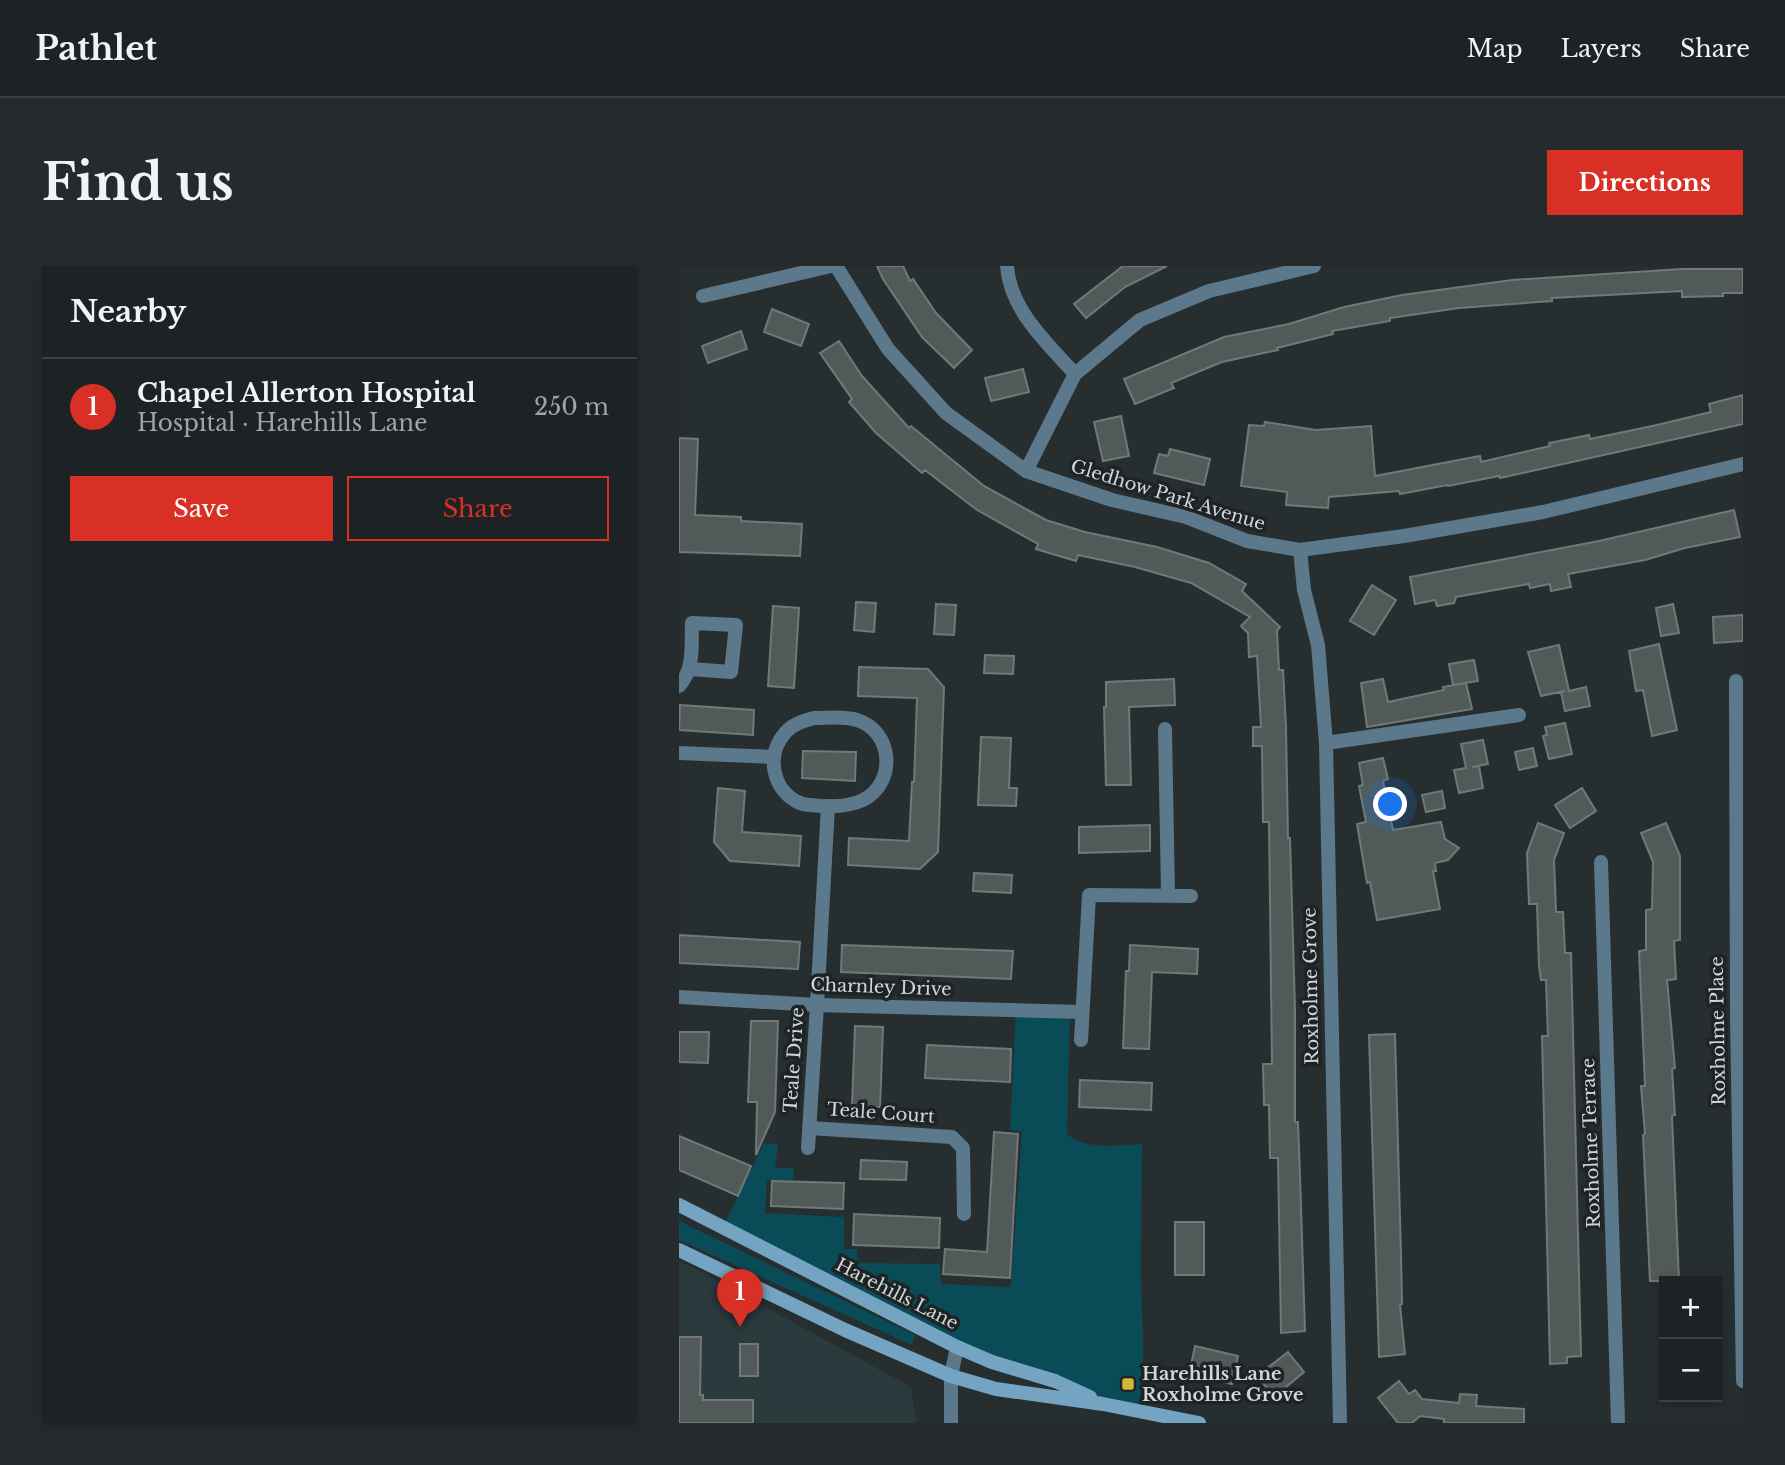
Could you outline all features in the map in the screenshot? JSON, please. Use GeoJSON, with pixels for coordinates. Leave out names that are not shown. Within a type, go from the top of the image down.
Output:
{"type":"FeatureCollection","features":[{"type":"Feature","properties":{"kind":"main road","name":"Harehills Lane"},"geometry":{"type":"LineString","coordinates":[[679,1205],[957,1347],[992,1362],[1055,1381],[1103,1404]]}},
{"type":"Feature","properties":{"kind":"main road","name":"Harehills Lane"},"geometry":{"type":"LineString","coordinates":[[679,1250],[845,1330],[951,1377],[996,1390],[1103,1404],[1199,1423]]}},
{"type":"Feature","properties":{"kind":"street"},"geometry":{"type":"LineString","coordinates":[[703,296],[834,266]]}},
{"type":"Feature","properties":{"kind":"street","name":"Gledhow Park Avenue"},"geometry":{"type":"LineString","coordinates":[[834,266],[888,349],[946,413],[1026,471],[1112,500],[1186,517],[1247,541],[1300,550],[1404,536],[1543,512],[1743,464]]}},
{"type":"Feature","properties":{"kind":"street"},"geometry":{"type":"LineString","coordinates":[[1007,266],[1008,281],[1030,324],[1075,374]]}},
{"type":"Feature","properties":{"kind":"street"},"geometry":{"type":"LineString","coordinates":[[1026,471],[1075,374],[1140,320],[1209,291],[1314,266]]}},
{"type":"Feature","properties":{"kind":"street","name":"Roxholme Grove"},"geometry":{"type":"LineString","coordinates":[[1300,550],[1304,590],[1318,645],[1325,743],[1340,1423]]}},
{"type":"Feature","properties":{"kind":"street"},"geometry":{"type":"LineString","coordinates":[[679,686],[690,669],[692,623],[736,625],[731,672],[690,669]]}},
{"type":"Feature","properties":{"kind":"street","name":"Roxholme Place"},"geometry":{"type":"LineString","coordinates":[[1736,681],[1743,1381]]}},
{"type":"Feature","properties":{"kind":"street"},"geometry":{"type":"LineString","coordinates":[[1325,743],[1519,715]]}},
{"type":"Feature","properties":{"kind":"street"},"geometry":{"type":"LineString","coordinates":[[814,718],[856,720],[869,726],[879,736],[887,763],[884,777],[877,789],[865,799],[836,807],[828,806],[802,804],[789,797],[779,786],[773,757],[778,742],[787,730],[799,722],[814,718]]}},
{"type":"Feature","properties":{"kind":"street"},"geometry":{"type":"LineString","coordinates":[[1165,729],[1168,895]]}},
{"type":"Feature","properties":{"kind":"street"},"geometry":{"type":"LineString","coordinates":[[679,753],[773,757]]}},
{"type":"Feature","properties":{"kind":"street","name":"Teale Drive"},"geometry":{"type":"LineString","coordinates":[[808,1148],[828,806]]}},
{"type":"Feature","properties":{"kind":"street","name":"Roxholme Terrace"},"geometry":{"type":"LineString","coordinates":[[1601,862],[1618,1423]]}},
{"type":"Feature","properties":{"kind":"street"},"geometry":{"type":"LineString","coordinates":[[1081,1040],[1089,895],[1191,896]]}},
{"type":"Feature","properties":{"kind":"street","name":"Charnley Drive"},"geometry":{"type":"LineString","coordinates":[[679,997],[817,1005],[1081,1012]]}},
{"type":"Feature","properties":{"kind":"street","name":"Teale Court"},"geometry":{"type":"LineString","coordinates":[[809,1128],[952,1137],[963,1148],[964,1214]]}},
{"type":"Feature","properties":{"kind":"street"},"geometry":{"type":"LineString","coordinates":[[951,1423],[951,1377],[957,1347]]}},
{"type":"Feature","properties":{"kind":"shaded area"},"geometry":{"type":"Polygon","coordinates":[[[1016,1010],[1070,1011],[1067,1134],[1093,1145],[1142,1144],[1143,1351],[1138,1410],[992,1362],[723,1227],[764,1143],[778,1144],[775,1168],[794,1168],[793,1180],[767,1180],[765,1213],[844,1217],[844,1249],[857,1249],[858,1263],[940,1264],[941,1284],[1011,1287],[1022,1132],[1010,1130],[1016,1010]]]}},
{"type":"Feature","properties":{"kind":"shaded area"},"geometry":{"type":"Polygon","coordinates":[[[679,1221],[915,1335],[912,1345],[679,1240],[679,1221]]]}},
{"type":"Feature","properties":{"kind":"shaded area"},"geometry":{"type":"Polygon","coordinates":[[[679,1262],[911,1387],[916,1423],[679,1423],[679,1262]]]}},
{"type":"Feature","properties":{"kind":"building"},"geometry":{"type":"Polygon","coordinates":[[[877,266],[903,266],[910,281],[913,279],[936,313],[972,350],[954,368],[922,337],[877,266]]]}},
{"type":"Feature","properties":{"kind":"building"},"geometry":{"type":"Polygon","coordinates":[[[1123,266],[1167,266],[1125,287],[1086,318],[1074,304],[1123,266]]]}},
{"type":"Feature","properties":{"kind":"building"},"geometry":{"type":"Polygon","coordinates":[[[1682,269],[1743,269],[1743,293],[1682,297],[1682,291],[1552,298],[1552,301],[1459,308],[1390,318],[1390,321],[1332,331],[1333,334],[1277,348],[1278,350],[1222,362],[1171,383],[1174,388],[1135,404],[1124,379],[1224,337],[1289,324],[1344,307],[1402,295],[1512,280],[1682,269]]]}},
{"type":"Feature","properties":{"kind":"building"},"geometry":{"type":"Polygon","coordinates":[[[772,309],[809,324],[801,346],[764,332],[772,309]]]}},
{"type":"Feature","properties":{"kind":"building"},"geometry":{"type":"Polygon","coordinates":[[[741,331],[747,349],[708,363],[702,346],[741,331]]]}},
{"type":"Feature","properties":{"kind":"building"},"geometry":{"type":"Polygon","coordinates":[[[839,341],[862,376],[909,428],[911,426],[984,486],[1046,520],[1085,532],[1157,547],[1209,563],[1246,584],[1242,591],[1280,627],[1277,631],[1279,670],[1283,670],[1286,727],[1295,1010],[1295,1122],[1298,1122],[1305,1331],[1281,1333],[1278,1158],[1270,1158],[1269,1105],[1264,1105],[1263,1064],[1272,1064],[1269,822],[1263,822],[1262,746],[1253,746],[1253,727],[1261,727],[1257,656],[1249,657],[1248,633],[1241,626],[1250,617],[1191,583],[1135,567],[1078,555],[1076,561],[1036,549],[1038,544],[977,510],[925,470],[922,473],[876,433],[849,402],[852,399],[820,353],[839,341]]]}},
{"type":"Feature","properties":{"kind":"building"},"geometry":{"type":"Polygon","coordinates":[[[1023,369],[1029,392],[991,401],[985,378],[1023,369]]]}},
{"type":"Feature","properties":{"kind":"building"},"geometry":{"type":"Polygon","coordinates":[[[1743,395],[1743,424],[1500,478],[1499,476],[1400,494],[1399,491],[1329,497],[1328,508],[1286,505],[1287,492],[1241,486],[1249,425],[1264,426],[1265,422],[1316,430],[1371,426],[1375,476],[1480,456],[1481,462],[1550,446],[1549,443],[1589,435],[1590,439],[1657,425],[1711,412],[1709,404],[1743,395]]]}},
{"type":"Feature","properties":{"kind":"building"},"geometry":{"type":"Polygon","coordinates":[[[1121,416],[1129,456],[1103,461],[1094,422],[1121,416]]]}},
{"type":"Feature","properties":{"kind":"building"},"geometry":{"type":"Polygon","coordinates":[[[679,438],[698,439],[695,515],[741,517],[741,521],[802,524],[800,556],[679,552],[679,438]]]}},
{"type":"Feature","properties":{"kind":"building"},"geometry":{"type":"Polygon","coordinates":[[[1170,449],[1210,459],[1204,485],[1154,473],[1159,454],[1168,456],[1170,449]]]}},
{"type":"Feature","properties":{"kind":"building"},"geometry":{"type":"Polygon","coordinates":[[[1734,510],[1740,537],[1685,548],[1645,560],[1568,574],[1571,587],[1551,591],[1550,584],[1530,588],[1529,584],[1456,597],[1454,603],[1437,606],[1435,600],[1415,604],[1410,577],[1599,541],[1734,510]]]}},
{"type":"Feature","properties":{"kind":"building"},"geometry":{"type":"Polygon","coordinates":[[[1372,585],[1396,600],[1374,635],[1350,621],[1372,585]]]}},
{"type":"Feature","properties":{"kind":"building"},"geometry":{"type":"Polygon","coordinates":[[[856,602],[876,603],[874,632],[854,630],[856,602]]]}},
{"type":"Feature","properties":{"kind":"building"},"geometry":{"type":"Polygon","coordinates":[[[936,604],[956,605],[954,635],[934,634],[936,604]]]}},
{"type":"Feature","properties":{"kind":"building"},"geometry":{"type":"Polygon","coordinates":[[[1673,604],[1679,633],[1661,636],[1656,608],[1673,604]]]}},
{"type":"Feature","properties":{"kind":"building"},"geometry":{"type":"Polygon","coordinates":[[[773,606],[799,608],[794,688],[768,686],[773,606]]]}},
{"type":"Feature","properties":{"kind":"building"},"geometry":{"type":"Polygon","coordinates":[[[1743,615],[1743,641],[1714,643],[1713,617],[1743,615]]]}},
{"type":"Feature","properties":{"kind":"building"},"geometry":{"type":"Polygon","coordinates":[[[1659,644],[1677,730],[1652,736],[1643,690],[1636,691],[1629,651],[1659,644]]]}},
{"type":"Feature","properties":{"kind":"building"},"geometry":{"type":"Polygon","coordinates":[[[1559,645],[1569,691],[1586,687],[1590,706],[1565,711],[1561,692],[1565,691],[1541,696],[1528,652],[1559,645]]]}},
{"type":"Feature","properties":{"kind":"building"},"geometry":{"type":"Polygon","coordinates":[[[985,655],[1014,656],[1013,674],[984,673],[985,655]]]}},
{"type":"Feature","properties":{"kind":"building"},"geometry":{"type":"Polygon","coordinates":[[[1474,660],[1478,681],[1453,685],[1449,664],[1474,660]]]}},
{"type":"Feature","properties":{"kind":"building"},"geometry":{"type":"Polygon","coordinates":[[[859,667],[928,669],[944,687],[938,852],[920,869],[848,865],[849,838],[909,841],[914,782],[917,698],[858,696],[859,667]]]}},
{"type":"Feature","properties":{"kind":"building"},"geometry":{"type":"Polygon","coordinates":[[[1174,679],[1175,705],[1129,707],[1131,785],[1106,785],[1106,682],[1174,679]]]}},
{"type":"Feature","properties":{"kind":"building"},"geometry":{"type":"Polygon","coordinates":[[[1383,679],[1388,702],[1466,683],[1472,709],[1367,727],[1361,683],[1383,679]]]}},
{"type":"Feature","properties":{"kind":"building"},"geometry":{"type":"Polygon","coordinates":[[[680,705],[754,710],[753,735],[679,730],[680,705]]]}},
{"type":"Feature","properties":{"kind":"building"},"geometry":{"type":"Polygon","coordinates":[[[1565,723],[1572,754],[1549,759],[1543,736],[1547,735],[1545,727],[1565,723]]]}},
{"type":"Feature","properties":{"kind":"building"},"geometry":{"type":"Polygon","coordinates":[[[981,737],[1011,738],[1009,788],[1017,788],[1016,806],[978,805],[981,737]]]}},
{"type":"Feature","properties":{"kind":"building"},"geometry":{"type":"Polygon","coordinates":[[[1483,740],[1488,764],[1472,767],[1479,766],[1483,788],[1459,793],[1454,770],[1466,768],[1461,744],[1483,740]]]}},
{"type":"Feature","properties":{"kind":"building"},"geometry":{"type":"Polygon","coordinates":[[[1533,748],[1537,766],[1519,770],[1515,752],[1533,748]]]}},
{"type":"Feature","properties":{"kind":"building"},"geometry":{"type":"Polygon","coordinates":[[[803,751],[856,752],[855,781],[802,778],[803,751]]]}},
{"type":"Feature","properties":{"kind":"building"},"geometry":{"type":"Polygon","coordinates":[[[1383,758],[1388,779],[1383,781],[1393,830],[1441,822],[1445,839],[1459,848],[1448,860],[1435,863],[1436,871],[1433,871],[1440,909],[1377,920],[1370,882],[1367,883],[1357,824],[1366,822],[1359,786],[1363,785],[1359,763],[1383,758]]]}},
{"type":"Feature","properties":{"kind":"building"},"geometry":{"type":"Polygon","coordinates":[[[718,788],[745,791],[742,832],[801,836],[799,866],[730,861],[714,842],[718,788]]]}},
{"type":"Feature","properties":{"kind":"building"},"geometry":{"type":"Polygon","coordinates":[[[1582,788],[1596,811],[1570,828],[1555,805],[1582,788]]]}},
{"type":"Feature","properties":{"kind":"building"},"geometry":{"type":"Polygon","coordinates":[[[1442,791],[1445,808],[1426,812],[1422,795],[1442,791]]]}},
{"type":"Feature","properties":{"kind":"building"},"geometry":{"type":"Polygon","coordinates":[[[1538,823],[1564,833],[1554,860],[1556,912],[1563,912],[1565,953],[1571,953],[1581,1356],[1567,1357],[1567,1363],[1550,1364],[1542,1036],[1548,1036],[1546,980],[1541,980],[1539,966],[1537,904],[1529,904],[1527,853],[1538,823]]]}},
{"type":"Feature","properties":{"kind":"building"},"geometry":{"type":"Polygon","coordinates":[[[1666,823],[1680,856],[1680,940],[1674,941],[1676,979],[1667,980],[1675,1068],[1672,1069],[1675,1115],[1672,1116],[1679,1276],[1659,1276],[1659,1281],[1650,1281],[1641,1086],[1645,1086],[1639,951],[1646,950],[1646,910],[1652,909],[1653,862],[1641,833],[1666,823]]]}},
{"type":"Feature","properties":{"kind":"building"},"geometry":{"type":"Polygon","coordinates":[[[1150,825],[1150,851],[1079,853],[1079,827],[1150,825]]]}},
{"type":"Feature","properties":{"kind":"building"},"geometry":{"type":"Polygon","coordinates":[[[974,873],[1012,875],[1011,893],[973,891],[974,873]]]}},
{"type":"Feature","properties":{"kind":"building"},"geometry":{"type":"Polygon","coordinates":[[[679,935],[800,942],[798,969],[679,963],[679,935]]]}},
{"type":"Feature","properties":{"kind":"building"},"geometry":{"type":"Polygon","coordinates":[[[842,945],[1013,951],[1011,979],[841,972],[842,945]]]}},
{"type":"Feature","properties":{"kind":"building"},"geometry":{"type":"Polygon","coordinates":[[[1130,945],[1198,949],[1197,974],[1152,972],[1149,1049],[1123,1048],[1126,971],[1129,971],[1130,945]]]}},
{"type":"Feature","properties":{"kind":"building"},"geometry":{"type":"Polygon","coordinates":[[[751,1021],[778,1021],[775,1112],[756,1155],[757,1102],[748,1102],[751,1021]]]}},
{"type":"Feature","properties":{"kind":"building"},"geometry":{"type":"Polygon","coordinates":[[[855,1026],[883,1027],[880,1107],[852,1106],[855,1026]]]}},
{"type":"Feature","properties":{"kind":"building"},"geometry":{"type":"Polygon","coordinates":[[[679,1032],[709,1032],[708,1063],[679,1062],[679,1032]]]}},
{"type":"Feature","properties":{"kind":"building"},"geometry":{"type":"Polygon","coordinates":[[[1395,1034],[1400,1305],[1405,1354],[1379,1357],[1369,1035],[1395,1034]]]}},
{"type":"Feature","properties":{"kind":"building"},"geometry":{"type":"Polygon","coordinates":[[[927,1045],[1011,1049],[1010,1082],[925,1078],[927,1045]]]}},
{"type":"Feature","properties":{"kind":"building"},"geometry":{"type":"Polygon","coordinates":[[[1080,1080],[1152,1083],[1151,1110],[1079,1107],[1080,1080]]]}},
{"type":"Feature","properties":{"kind":"building"},"geometry":{"type":"Polygon","coordinates":[[[994,1132],[1018,1134],[1010,1278],[943,1274],[945,1249],[987,1252],[994,1132]]]}},
{"type":"Feature","properties":{"kind":"building"},"geometry":{"type":"Polygon","coordinates":[[[679,1136],[751,1166],[738,1196],[679,1170],[679,1136]]]}},
{"type":"Feature","properties":{"kind":"building"},"geometry":{"type":"Polygon","coordinates":[[[861,1160],[907,1162],[906,1180],[860,1179],[861,1160]]]}},
{"type":"Feature","properties":{"kind":"building"},"geometry":{"type":"Polygon","coordinates":[[[772,1181],[844,1183],[843,1209],[771,1206],[772,1181]]]}},
{"type":"Feature","properties":{"kind":"building"},"geometry":{"type":"Polygon","coordinates":[[[854,1214],[940,1218],[939,1248],[853,1245],[854,1214]]]}},
{"type":"Feature","properties":{"kind":"building"},"geometry":{"type":"Polygon","coordinates":[[[1175,1222],[1204,1222],[1204,1275],[1175,1275],[1175,1222]]]}},
{"type":"Feature","properties":{"kind":"building"},"geometry":{"type":"Polygon","coordinates":[[[679,1337],[701,1337],[700,1395],[703,1395],[703,1400],[753,1400],[753,1423],[679,1423],[679,1337]]]}},
{"type":"Feature","properties":{"kind":"building"},"geometry":{"type":"Polygon","coordinates":[[[740,1344],[758,1344],[758,1376],[740,1376],[740,1344]]]}},
{"type":"Feature","properties":{"kind":"building"},"geometry":{"type":"Polygon","coordinates":[[[1195,1346],[1238,1356],[1232,1384],[1189,1375],[1195,1346]]]}},
{"type":"Feature","properties":{"kind":"building"},"geometry":{"type":"Polygon","coordinates":[[[1288,1352],[1304,1372],[1274,1397],[1257,1376],[1288,1352]]]}},
{"type":"Feature","properties":{"kind":"building"},"geometry":{"type":"Polygon","coordinates":[[[1399,1381],[1409,1394],[1415,1390],[1422,1399],[1459,1403],[1460,1394],[1477,1395],[1476,1406],[1524,1409],[1524,1423],[1444,1423],[1444,1419],[1420,1416],[1412,1423],[1398,1423],[1378,1398],[1399,1381]]]}},
{"type":"Feature","properties":{"kind":"place","name":"Chapel Allerton Hospital"},"geometry":{"type":"Point","coordinates":[740,1327]}},
{"type":"Feature","properties":{"kind":"place","name":"Harehills Lane Roxholme Grove"},"geometry":{"type":"Point","coordinates":[1128,1384]}}]}
